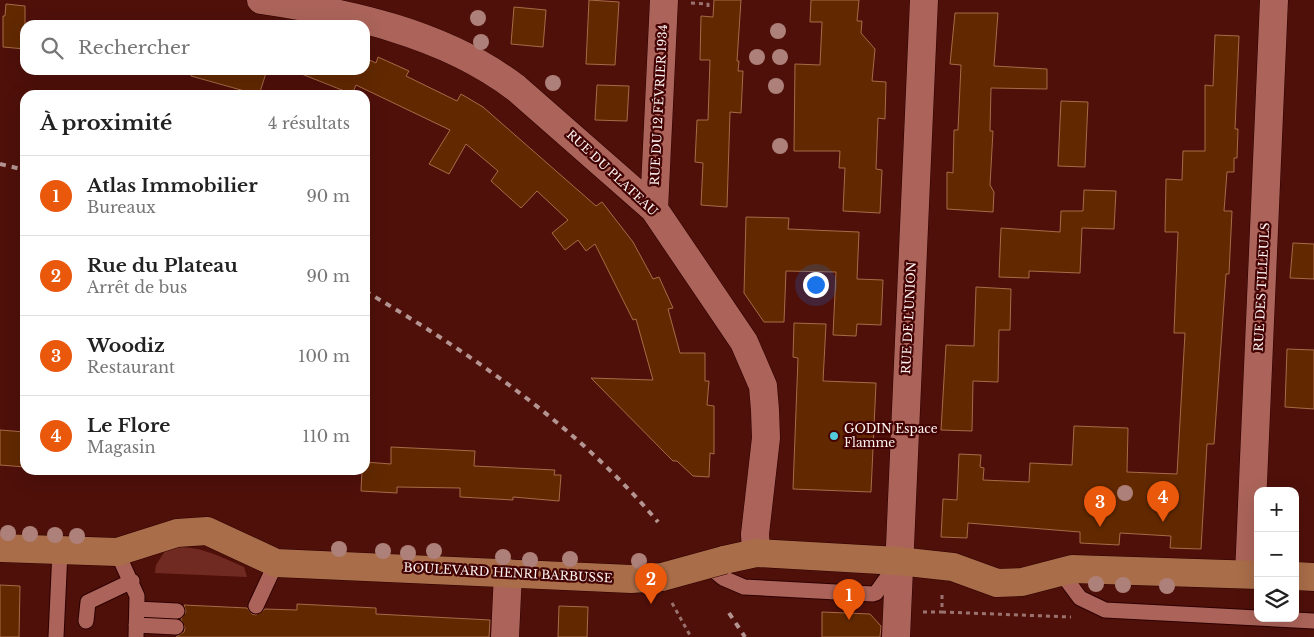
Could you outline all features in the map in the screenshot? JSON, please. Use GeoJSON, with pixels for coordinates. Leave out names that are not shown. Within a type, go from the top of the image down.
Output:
{"type":"FeatureCollection","features":[{"type":"Feature","properties":{"kind":"main road","name":"BOULEVARD HENRI BARBUSSE"},"geometry":{"type":"LineString","coordinates":[[0,548],[117,552],[176,533],[207,531],[276,563],[631,579],[662,576],[756,553],[898,561],[953,567],[997,583],[1022,582],[1072,569],[1253,575]]}},
{"type":"Feature","properties":{"kind":"main road"},"geometry":{"type":"LineString","coordinates":[[1299,576],[1314,577]]}},
{"type":"Feature","properties":{"kind":"street","name":"RUE DU PLATEAU"},"geometry":{"type":"LineString","coordinates":[[262,0],[325,9],[364,20]]}},
{"type":"Feature","properties":{"kind":"street","name":"RUE DU 12 FÉVRIER 1934"},"geometry":{"type":"LineString","coordinates":[[654,209],[664,0]]}},
{"type":"Feature","properties":{"kind":"street","name":"RUE DE L'UNION"},"geometry":{"type":"LineString","coordinates":[[896,637],[924,0]]}},
{"type":"Feature","properties":{"kind":"street","name":"RUE DES TILLEULS"},"geometry":{"type":"LineString","coordinates":[[1253,575],[1274,0]]}},
{"type":"Feature","properties":{"kind":"street","name":"RUE DU PLATEAU"},"geometry":{"type":"LineString","coordinates":[[370,22],[471,58],[492,70],[516,88],[654,209],[744,342],[762,386],[766,438],[756,534],[756,553]]}},
{"type":"Feature","properties":{"kind":"street"},"geometry":{"type":"LineString","coordinates":[[506,637],[508,572]]}},
{"type":"Feature","properties":{"kind":"lane"},"geometry":{"type":"LineString","coordinates":[[56,637],[60,551]]}},
{"type":"Feature","properties":{"kind":"lane"},"geometry":{"type":"LineString","coordinates":[[117,552],[137,596],[136,631],[176,628]]}},
{"type":"Feature","properties":{"kind":"lane"},"geometry":{"type":"LineString","coordinates":[[715,562],[723,578],[744,587],[876,594],[898,561]]}},
{"type":"Feature","properties":{"kind":"lane"},"geometry":{"type":"LineString","coordinates":[[256,606],[276,563]]}},
{"type":"Feature","properties":{"kind":"lane"},"geometry":{"type":"LineString","coordinates":[[1060,571],[1080,598],[1105,610],[1314,622]]}},
{"type":"Feature","properties":{"kind":"lane"},"geometry":{"type":"LineString","coordinates":[[86,621],[88,602],[132,582]]}},
{"type":"Feature","properties":{"kind":"lane"},"geometry":{"type":"LineString","coordinates":[[137,609],[177,611]]}},
{"type":"Feature","properties":{"kind":"path"},"geometry":{"type":"LineString","coordinates":[[708,0],[708,7]]}},
{"type":"Feature","properties":{"kind":"path"},"geometry":{"type":"LineString","coordinates":[[662,576],[674,609],[691,637]]}},
{"type":"Feature","properties":{"kind":"path"},"geometry":{"type":"LineString","coordinates":[[942,583],[942,612]]}},
{"type":"Feature","properties":{"kind":"path"},"geometry":{"type":"LineString","coordinates":[[922,612],[1093,618],[1105,610]]}},
{"type":"Feature","properties":{"kind":"shaded area"},"geometry":{"type":"Polygon","coordinates":[[[177,547],[186,547],[212,553],[244,567],[247,577],[155,573],[156,565],[165,551],[177,547]]]}},
{"type":"Feature","properties":{"kind":"building"},"geometry":{"type":"Polygon","coordinates":[[[589,0],[619,2],[615,65],[586,64],[589,0]]]}},
{"type":"Feature","properties":{"kind":"building"},"geometry":{"type":"Polygon","coordinates":[[[714,0],[741,0],[737,61],[739,61],[738,71],[743,71],[741,113],[730,112],[727,207],[701,205],[703,163],[695,162],[697,120],[708,120],[710,60],[700,60],[701,16],[713,17],[714,0]]]}},
{"type":"Feature","properties":{"kind":"building"},"geometry":{"type":"Polygon","coordinates":[[[811,0],[859,0],[857,21],[862,21],[861,33],[875,49],[872,81],[886,82],[885,119],[878,118],[876,169],[882,170],[880,213],[843,211],[845,168],[839,168],[840,151],[794,151],[795,64],[820,65],[822,22],[810,22],[811,0]]]}},
{"type":"Feature","properties":{"kind":"building"},"geometry":{"type":"Polygon","coordinates":[[[6,4],[25,6],[25,20],[20,20],[20,49],[3,47],[3,16],[5,16],[6,4]]]}},
{"type":"Feature","properties":{"kind":"building"},"geometry":{"type":"Polygon","coordinates":[[[514,7],[546,10],[543,47],[511,44],[514,7]]]}},
{"type":"Feature","properties":{"kind":"building"},"geometry":{"type":"Polygon","coordinates":[[[955,13],[998,13],[994,66],[1047,69],[1047,89],[991,88],[990,131],[993,131],[990,185],[994,192],[993,212],[947,209],[947,172],[953,173],[954,130],[958,130],[961,65],[950,64],[955,13]]]}},
{"type":"Feature","properties":{"kind":"building"},"geometry":{"type":"Polygon","coordinates":[[[1215,35],[1239,36],[1235,129],[1238,129],[1237,158],[1234,158],[1234,172],[1227,172],[1224,211],[1232,211],[1229,274],[1226,274],[1214,444],[1207,444],[1201,549],[1170,548],[1171,536],[1120,533],[1119,545],[1080,543],[1080,532],[968,523],[967,538],[941,537],[943,499],[957,500],[959,454],[981,455],[980,467],[984,468],[983,480],[1029,482],[1030,463],[1072,465],[1074,426],[1128,428],[1127,472],[1177,474],[1185,333],[1174,333],[1178,232],[1165,232],[1166,179],[1182,180],[1183,151],[1205,151],[1205,85],[1213,86],[1215,35]]]}},
{"type":"Feature","properties":{"kind":"building"},"geometry":{"type":"Polygon","coordinates":[[[378,57],[409,71],[406,76],[457,101],[461,94],[483,107],[596,206],[602,202],[633,242],[653,279],[659,277],[673,308],[668,309],[680,353],[705,353],[705,381],[709,381],[707,405],[714,406],[714,454],[710,453],[709,477],[693,476],[677,461],[673,461],[591,378],[653,380],[636,319],[633,320],[595,244],[586,251],[578,240],[565,250],[552,233],[568,220],[537,191],[521,208],[491,181],[498,171],[466,144],[449,174],[429,164],[450,130],[370,92],[370,90],[356,85],[354,90],[342,90],[304,75],[370,75],[370,60],[376,63],[378,57]]]}},
{"type":"Feature","properties":{"kind":"building"},"geometry":{"type":"Polygon","coordinates":[[[265,75],[261,90],[241,90],[191,76],[265,75]]]}},
{"type":"Feature","properties":{"kind":"building"},"geometry":{"type":"Polygon","coordinates":[[[597,85],[629,86],[627,121],[595,120],[597,85]]]}},
{"type":"Feature","properties":{"kind":"building"},"geometry":{"type":"Polygon","coordinates":[[[1061,101],[1088,102],[1085,167],[1058,166],[1061,101]]]}},
{"type":"Feature","properties":{"kind":"building"},"geometry":{"type":"Polygon","coordinates":[[[1084,190],[1116,191],[1114,229],[1082,228],[1080,273],[1029,271],[1029,278],[999,277],[1001,228],[1060,232],[1061,211],[1083,211],[1084,190]]]}},
{"type":"Feature","properties":{"kind":"building"},"geometry":{"type":"Polygon","coordinates":[[[746,217],[789,218],[788,229],[859,232],[857,279],[883,280],[881,325],[857,324],[856,336],[833,335],[836,272],[786,271],[784,322],[764,322],[744,293],[746,217]]]}},
{"type":"Feature","properties":{"kind":"building"},"geometry":{"type":"Polygon","coordinates":[[[1293,243],[1314,244],[1314,279],[1290,278],[1293,243]]]}},
{"type":"Feature","properties":{"kind":"building"},"geometry":{"type":"Polygon","coordinates":[[[976,287],[1011,289],[1010,330],[999,330],[998,382],[973,381],[972,431],[941,430],[946,345],[974,346],[976,287]]]}},
{"type":"Feature","properties":{"kind":"building","name":"GODIN Espace Flamme"},"geometry":{"type":"Polygon","coordinates":[[[794,323],[826,324],[823,381],[876,383],[871,492],[793,489],[798,358],[793,357],[794,323]]]}},
{"type":"Feature","properties":{"kind":"building"},"geometry":{"type":"Polygon","coordinates":[[[1287,349],[1314,350],[1314,409],[1285,407],[1287,349]]]}},
{"type":"Feature","properties":{"kind":"building"},"geometry":{"type":"Polygon","coordinates":[[[0,430],[20,432],[20,467],[0,465],[0,430]]]}},
{"type":"Feature","properties":{"kind":"building"},"geometry":{"type":"Polygon","coordinates":[[[391,447],[475,451],[474,466],[555,470],[554,475],[561,475],[559,501],[513,497],[513,500],[460,497],[460,488],[397,487],[397,493],[361,491],[362,475],[370,475],[370,462],[391,464],[391,447]]]}},
{"type":"Feature","properties":{"kind":"building"},"geometry":{"type":"Polygon","coordinates":[[[0,585],[20,586],[19,637],[0,637],[0,585]]]}},
{"type":"Feature","properties":{"kind":"building"},"geometry":{"type":"Polygon","coordinates":[[[297,604],[376,608],[376,614],[490,620],[489,637],[176,637],[184,632],[185,628],[181,619],[186,612],[184,605],[247,608],[252,614],[256,615],[265,609],[297,610],[297,604]]]}},
{"type":"Feature","properties":{"kind":"building"},"geometry":{"type":"Polygon","coordinates":[[[559,606],[588,607],[587,637],[558,637],[559,606]]]}},
{"type":"Feature","properties":{"kind":"building"},"geometry":{"type":"Polygon","coordinates":[[[822,612],[870,614],[881,626],[880,637],[822,637],[822,612]]]}},
{"type":"Feature","properties":{"kind":"railway"},"geometry":{"type":"LineString","coordinates":[[0,164],[20,169]]}},
{"type":"Feature","properties":{"kind":"railway"},"geometry":{"type":"LineString","coordinates":[[370,294],[445,340],[522,394],[594,455],[627,487],[658,522]]}},
{"type":"Feature","properties":{"kind":"railway"},"geometry":{"type":"LineString","coordinates":[[729,613],[745,637]]}},
{"type":"Feature","properties":{"kind":"place","name":"GODIN Espace Flamme"},"geometry":{"type":"Point","coordinates":[834,436]}},
{"type":"Feature","properties":{"kind":"place","name":"Le Flore"},"geometry":{"type":"Point","coordinates":[1163,522]}},
{"type":"Feature","properties":{"kind":"place","name":"Woodiz"},"geometry":{"type":"Point","coordinates":[1100,527]}},
{"type":"Feature","properties":{"kind":"place","name":"Rue du Plateau"},"geometry":{"type":"Point","coordinates":[651,604]}},
{"type":"Feature","properties":{"kind":"place","name":"Atlas Immobilier"},"geometry":{"type":"Point","coordinates":[849,620]}}]}
